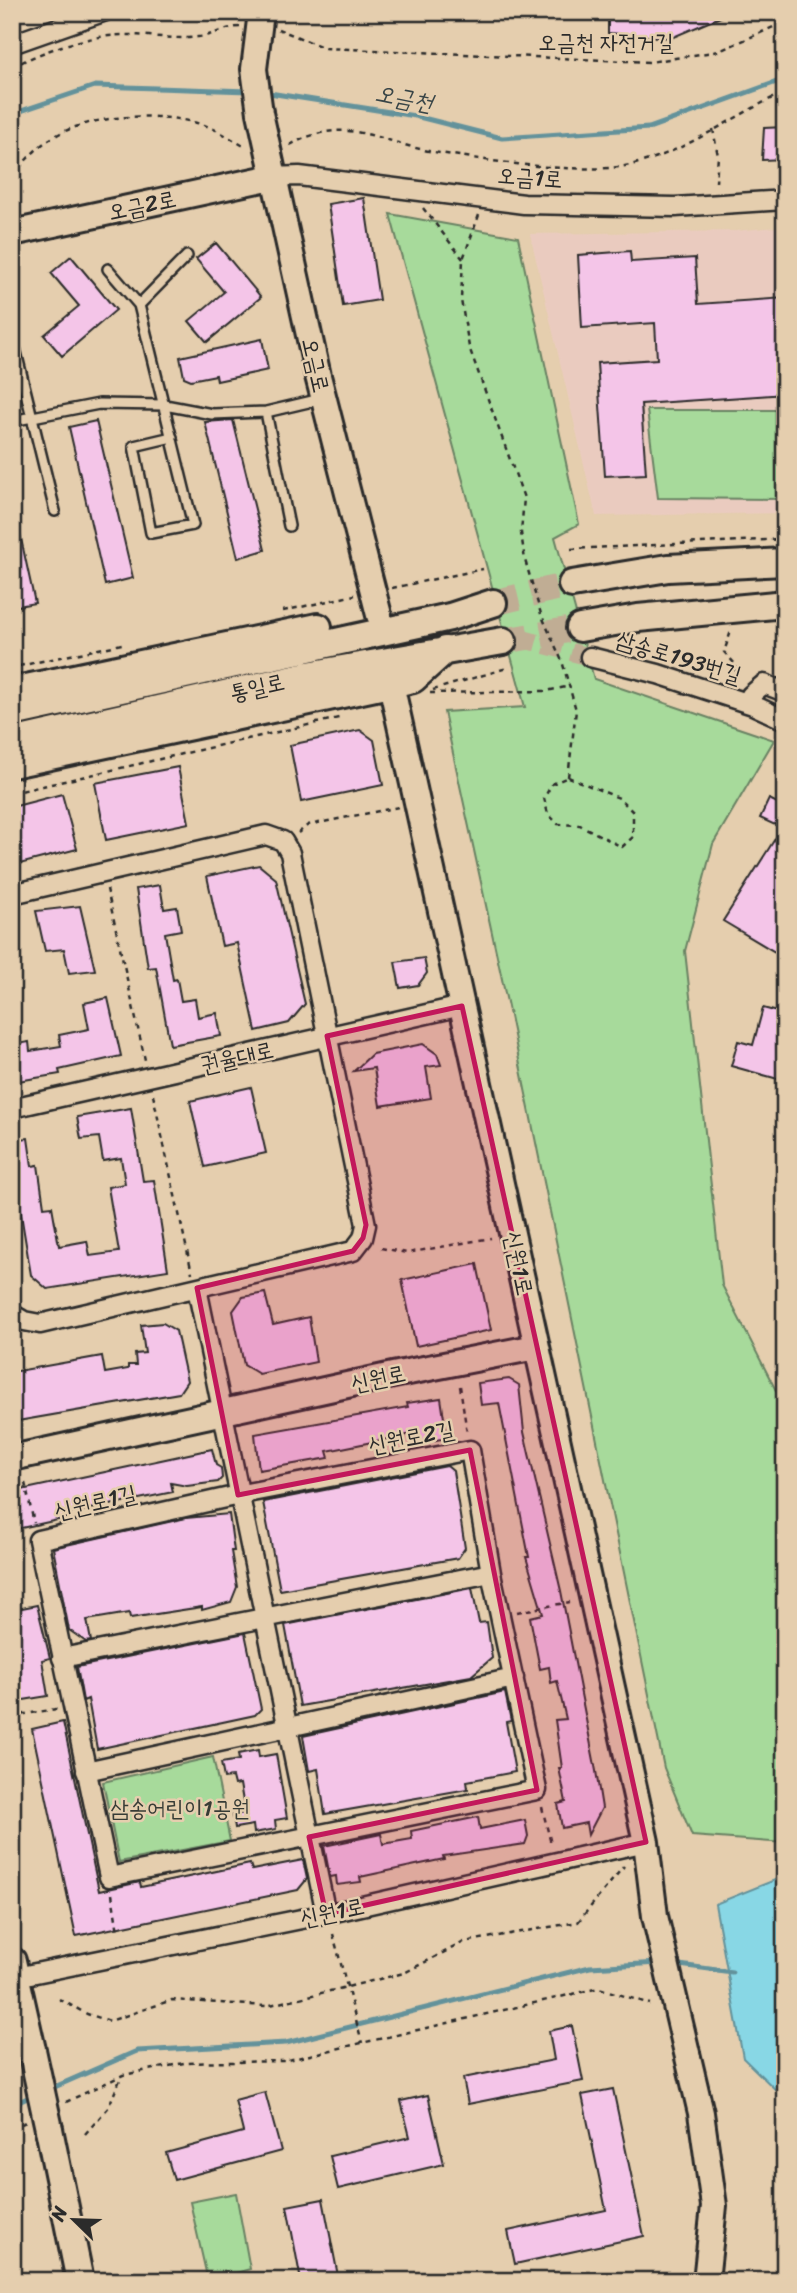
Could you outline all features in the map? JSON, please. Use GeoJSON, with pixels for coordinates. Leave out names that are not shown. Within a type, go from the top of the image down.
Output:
{"type":"FeatureCollection","features":[{"type":"Feature","properties":{"kind":"main road"},"geometry":{"type":"LineString","coordinates":[[572,584],[668,568],[785,562]]}},
{"type":"Feature","properties":{"kind":"main road","name":"통일로"},"geometry":{"type":"LineString","coordinates":[[12,713],[450,617],[493,603]]}},
{"type":"Feature","properties":{"kind":"main road"},"geometry":{"type":"LineString","coordinates":[[580,628],[638,618],[785,604]]}},
{"type":"Feature","properties":{"kind":"main road"},"geometry":{"type":"LineString","coordinates":[[12,691],[410,608],[450,617]]}},
{"type":"Feature","properties":{"kind":"main road","name":"통일로"},"geometry":{"type":"LineString","coordinates":[[12,742],[308,675],[503,640]]}},
{"type":"Feature","properties":{"kind":"main road"},"geometry":{"type":"LineString","coordinates":[[12,764],[414,678],[445,650]]}},
{"type":"Feature","properties":{"kind":"main road"},"geometry":{"type":"LineString","coordinates":[[14,1969],[32,2050],[43,2123],[80,2281]]}},
{"type":"Feature","properties":{"kind":"street"},"geometry":{"type":"LineString","coordinates":[[12,44],[103,12]]}},
{"type":"Feature","properties":{"kind":"street","name":"오금로"},"geometry":{"type":"LineString","coordinates":[[261,22],[254,69],[272,177],[323,398],[379,615]]}},
{"type":"Feature","properties":{"kind":"street","name":"오금1로"},"geometry":{"type":"LineString","coordinates":[[272,177],[299,176],[524,204],[675,207],[785,201]]}},
{"type":"Feature","properties":{"kind":"street","name":"오금2로"},"geometry":{"type":"LineString","coordinates":[[12,233],[272,177]]}},
{"type":"Feature","properties":{"kind":"street","name":"삼송로193번길"},"geometry":{"type":"LineString","coordinates":[[590,657],[658,674],[753,705],[785,720]]}},
{"type":"Feature","properties":{"kind":"street","name":"신원1로"},"geometry":{"type":"LineString","coordinates":[[391,684],[646,1842],[661,2000]]}},
{"type":"Feature","properties":{"kind":"street","name":"삼송로193번길"},"geometry":{"type":"LineString","coordinates":[[753,705],[751,695],[764,684],[785,692]]}},
{"type":"Feature","properties":{"kind":"street"},"geometry":{"type":"LineString","coordinates":[[12,894],[266,835],[276,836],[290,853],[366,1225],[363,1238],[354,1251],[195,1280],[40,1324],[24,1321],[12,1314]]}},
{"type":"Feature","properties":{"kind":"street","name":"권율대로"},"geometry":{"type":"LineString","coordinates":[[12,1108],[462,1006]]}},
{"type":"Feature","properties":{"kind":"street"},"geometry":{"type":"LineString","coordinates":[[195,1280],[326,1914]]}},
{"type":"Feature","properties":{"kind":"street","name":"신원로"},"geometry":{"type":"LineString","coordinates":[[12,1458],[536,1347]]}},
{"type":"Feature","properties":{"kind":"street","name":"신원로2길"},"geometry":{"type":"LineString","coordinates":[[238,1495],[470,1450],[491,1573],[537,1790]]}},
{"type":"Feature","properties":{"kind":"street","name":"신원로1길"},"geometry":{"type":"LineString","coordinates":[[109,1877],[38,1540],[238,1495]]}},
{"type":"Feature","properties":{"kind":"street"},"geometry":{"type":"LineString","coordinates":[[62,1658],[491,1573]]}},
{"type":"Feature","properties":{"kind":"street"},"geometry":{"type":"LineString","coordinates":[[86,1771],[514,1678]]}},
{"type":"Feature","properties":{"kind":"street"},"geometry":{"type":"LineString","coordinates":[[109,1877],[537,1790]]}},
{"type":"Feature","properties":{"kind":"street","name":"신원1로"},"geometry":{"type":"LineString","coordinates":[[14,1969],[326,1914],[646,1842]]}},
{"type":"Feature","properties":{"kind":"street"},"geometry":{"type":"LineString","coordinates":[[661,2000],[701,2113],[714,2206],[706,2281]]}},
{"type":"Feature","properties":{"kind":"lane"},"geometry":{"type":"LineString","coordinates":[[139,305],[187,256]]}},
{"type":"Feature","properties":{"kind":"lane"},"geometry":{"type":"LineString","coordinates":[[108,269],[139,305],[165,405],[193,526],[151,533],[134,446],[172,437]]}},
{"type":"Feature","properties":{"kind":"lane"},"geometry":{"type":"LineString","coordinates":[[12,336],[55,511]]}},
{"type":"Feature","properties":{"kind":"lane"},"geometry":{"type":"LineString","coordinates":[[12,421],[30,415],[99,404],[165,405],[212,414],[266,412],[323,398]]}},
{"type":"Feature","properties":{"kind":"lane"},"geometry":{"type":"LineString","coordinates":[[266,412],[289,526]]}},
{"type":"Feature","properties":{"kind":"path","name":"오금천 자전거길"},"geometry":{"type":"LineString","coordinates":[[12,67],[41,54],[90,39],[116,35],[201,37],[226,27],[261,22],[325,48],[650,62],[719,51],[785,22]]}},
{"type":"Feature","properties":{"kind":"path"},"geometry":{"type":"LineString","coordinates":[[290,145],[312,133],[357,132],[431,151],[500,161],[611,167],[664,155],[785,92]]}},
{"type":"Feature","properties":{"kind":"path"},"geometry":{"type":"LineString","coordinates":[[12,175],[46,142],[55,137],[120,118],[165,119],[205,125],[247,149]]}},
{"type":"Feature","properties":{"kind":"path"},"geometry":{"type":"LineString","coordinates":[[712,129],[718,156],[716,182]]}},
{"type":"Feature","properties":{"kind":"path"},"geometry":{"type":"LineString","coordinates":[[418,202],[463,259]]}},
{"type":"Feature","properties":{"kind":"path"},"geometry":{"type":"LineString","coordinates":[[480,212],[463,259],[461,300],[469,347],[524,498],[521,533],[525,559],[541,614],[562,661],[576,710],[568,777]]}},
{"type":"Feature","properties":{"kind":"path"},"geometry":{"type":"LineString","coordinates":[[571,550],[785,539]]}},
{"type":"Feature","properties":{"kind":"path"},"geometry":{"type":"LineString","coordinates":[[403,586],[483,569]]}},
{"type":"Feature","properties":{"kind":"path"},"geometry":{"type":"LineString","coordinates":[[729,681],[737,666],[724,652],[726,640],[732,629],[740,627]]}},
{"type":"Feature","properties":{"kind":"path"},"geometry":{"type":"LineString","coordinates":[[508,668],[423,693],[546,691],[568,687]]}},
{"type":"Feature","properties":{"kind":"path"},"geometry":{"type":"LineString","coordinates":[[12,793],[344,717]]}},
{"type":"Feature","properties":{"kind":"path"},"geometry":{"type":"LineString","coordinates":[[568,777],[619,798],[633,812],[633,837],[622,847],[580,825],[558,824],[548,814],[544,798],[552,784],[568,777]]}},
{"type":"Feature","properties":{"kind":"path"},"geometry":{"type":"LineString","coordinates":[[296,835],[308,825],[399,807]]}},
{"type":"Feature","properties":{"kind":"path"},"geometry":{"type":"LineString","coordinates":[[107,887],[145,1060]]}},
{"type":"Feature","properties":{"kind":"path"},"geometry":{"type":"LineString","coordinates":[[153,1094],[195,1280]]}},
{"type":"Feature","properties":{"kind":"path"},"geometry":{"type":"LineString","coordinates":[[381,1248],[407,1253],[492,1238]]}},
{"type":"Feature","properties":{"kind":"path"},"geometry":{"type":"LineString","coordinates":[[460,1386],[470,1450]]}},
{"type":"Feature","properties":{"kind":"path"},"geometry":{"type":"LineString","coordinates":[[25,1483],[38,1540]]}},
{"type":"Feature","properties":{"kind":"path"},"geometry":{"type":"LineString","coordinates":[[500,1615],[570,1602]]}},
{"type":"Feature","properties":{"kind":"path"},"geometry":{"type":"LineString","coordinates":[[12,1716],[73,1707]]}},
{"type":"Feature","properties":{"kind":"path"},"geometry":{"type":"LineString","coordinates":[[537,1790],[551,1843]]}},
{"type":"Feature","properties":{"kind":"path"},"geometry":{"type":"LineString","coordinates":[[59,1999],[87,2014],[110,2021],[172,2000],[266,2006],[347,1987],[404,1973],[464,1942],[578,1922],[624,1866]]}},
{"type":"Feature","properties":{"kind":"path"},"geometry":{"type":"LineString","coordinates":[[109,1877],[118,1932]]}},
{"type":"Feature","properties":{"kind":"path"},"geometry":{"type":"LineString","coordinates":[[334,1934],[362,2043]]}},
{"type":"Feature","properties":{"kind":"path"},"geometry":{"type":"LineString","coordinates":[[61,2105],[122,2075],[184,2063],[284,2061],[599,1988],[661,2000]]}},
{"type":"Feature","properties":{"kind":"path"},"geometry":{"type":"LineString","coordinates":[[85,2134],[108,2108],[122,2075]]}},
{"type":"Feature","properties":{"kind":"path"},"geometry":{"type":"LineString","coordinates":[[12,2128],[43,2123]]}},
{"type":"Feature","properties":{"kind":"path"},"geometry":{"type":"LineString","coordinates":[[12,2162],[19,2163]]}},
{"type":"Feature","properties":{"kind":"highlighted area"},"geometry":{"type":"Polygon","coordinates":[[[462,1006],[646,1842],[326,1914],[309,1837],[537,1790],[470,1450],[238,1495],[197,1288],[353,1251],[363,1238],[366,1225],[327,1036],[462,1006]]]}},
{"type":"Feature","properties":{"kind":"shaded area"},"geometry":{"type":"Polygon","coordinates":[[[785,226],[785,513],[596,516],[530,234],[736,231],[785,226]]]}},
{"type":"Feature","properties":{"kind":"green space"},"geometry":{"type":"Polygon","coordinates":[[[390,214],[518,237],[579,524],[555,537],[594,679],[774,740],[713,844],[685,951],[722,1285],[785,1408],[785,1843],[692,1836],[664,1768],[510,1016],[444,712],[525,707],[390,214]]]}},
{"type":"Feature","properties":{"kind":"green space"},"geometry":{"type":"Polygon","coordinates":[[[647,410],[785,410],[785,499],[658,498],[647,410]]]}},
{"type":"Feature","properties":{"kind":"green space","name":"삼송어린이1공원"},"geometry":{"type":"Polygon","coordinates":[[[213,1757],[230,1841],[119,1862],[103,1782],[213,1757]]]}},
{"type":"Feature","properties":{"kind":"green space"},"geometry":{"type":"Polygon","coordinates":[[[236,2193],[250,2269],[208,2281],[190,2202],[236,2193]]]}},
{"type":"Feature","properties":{"kind":"water"},"geometry":{"type":"Polygon","coordinates":[[[785,1876],[785,2099],[743,2058],[715,1904],[785,1876]]]}},
{"type":"Feature","properties":{"kind":"building"},"geometry":{"type":"Polygon","coordinates":[[[608,12],[732,12],[671,38],[608,33],[608,12]]]}},
{"type":"Feature","properties":{"kind":"building"},"geometry":{"type":"Polygon","coordinates":[[[785,127],[785,159],[762,160],[764,128],[785,127]]]}},
{"type":"Feature","properties":{"kind":"building"},"geometry":{"type":"Polygon","coordinates":[[[364,198],[379,300],[343,306],[328,204],[364,198]]]}},
{"type":"Feature","properties":{"kind":"building"},"geometry":{"type":"Polygon","coordinates":[[[216,243],[261,297],[207,342],[189,321],[224,292],[196,259],[216,243]]]}},
{"type":"Feature","properties":{"kind":"building"},"geometry":{"type":"Polygon","coordinates":[[[630,251],[631,262],[695,258],[698,304],[785,298],[785,394],[641,404],[646,474],[605,476],[597,363],[657,359],[655,323],[582,328],[578,255],[630,251]]]}},
{"type":"Feature","properties":{"kind":"building"},"geometry":{"type":"Polygon","coordinates":[[[71,256],[116,310],[62,356],[44,335],[79,306],[51,273],[71,256]]]}},
{"type":"Feature","properties":{"kind":"building"},"geometry":{"type":"Polygon","coordinates":[[[262,339],[268,370],[217,381],[216,375],[191,380],[184,377],[180,357],[262,339]]]}},
{"type":"Feature","properties":{"kind":"building"},"geometry":{"type":"Polygon","coordinates":[[[233,420],[265,550],[238,558],[205,422],[233,420]]]}},
{"type":"Feature","properties":{"kind":"building"},"geometry":{"type":"Polygon","coordinates":[[[96,421],[133,578],[105,585],[69,427],[96,421]]]}},
{"type":"Feature","properties":{"kind":"building"},"geometry":{"type":"Polygon","coordinates":[[[18,525],[35,603],[12,607],[12,526],[18,525]]]}},
{"type":"Feature","properties":{"kind":"building"},"geometry":{"type":"Polygon","coordinates":[[[360,730],[374,740],[383,785],[301,802],[290,745],[360,730]]]}},
{"type":"Feature","properties":{"kind":"building"},"geometry":{"type":"Polygon","coordinates":[[[178,767],[189,823],[106,840],[95,783],[178,767]]]}},
{"type":"Feature","properties":{"kind":"building"},"geometry":{"type":"Polygon","coordinates":[[[62,794],[77,849],[12,866],[12,807],[62,794]]]}},
{"type":"Feature","properties":{"kind":"building"},"geometry":{"type":"Polygon","coordinates":[[[769,799],[784,806],[775,825],[760,818],[769,799]]]}},
{"type":"Feature","properties":{"kind":"building"},"geometry":{"type":"Polygon","coordinates":[[[785,823],[785,958],[723,921],[785,823]]]}},
{"type":"Feature","properties":{"kind":"building"},"geometry":{"type":"Polygon","coordinates":[[[259,865],[276,879],[305,1004],[289,1023],[256,1031],[237,943],[222,946],[207,876],[259,865]]]}},
{"type":"Feature","properties":{"kind":"building"},"geometry":{"type":"Polygon","coordinates":[[[160,885],[164,909],[177,907],[181,930],[165,933],[173,980],[177,979],[181,1001],[195,999],[198,1017],[217,1013],[221,1036],[170,1045],[156,967],[148,968],[136,889],[160,885]]]}},
{"type":"Feature","properties":{"kind":"building"},"geometry":{"type":"Polygon","coordinates":[[[80,906],[95,970],[69,973],[64,949],[45,951],[36,911],[80,906]]]}},
{"type":"Feature","properties":{"kind":"building"},"geometry":{"type":"Polygon","coordinates":[[[424,958],[427,973],[418,985],[400,988],[395,962],[424,958]]]}},
{"type":"Feature","properties":{"kind":"building"},"geometry":{"type":"Polygon","coordinates":[[[108,998],[121,1056],[59,1070],[60,1074],[12,1082],[12,1045],[29,1042],[30,1051],[61,1046],[59,1035],[89,1029],[84,1003],[108,998]]]}},
{"type":"Feature","properties":{"kind":"building"},"geometry":{"type":"Polygon","coordinates":[[[763,1008],[785,1014],[778,1049],[785,1051],[785,1081],[731,1066],[738,1041],[753,1045],[763,1008]]]}},
{"type":"Feature","properties":{"kind":"building"},"geometry":{"type":"Polygon","coordinates":[[[423,1044],[437,1054],[441,1065],[426,1067],[431,1098],[380,1106],[374,1068],[354,1071],[372,1054],[423,1044]]]}},
{"type":"Feature","properties":{"kind":"building"},"geometry":{"type":"Polygon","coordinates":[[[251,1087],[266,1153],[205,1167],[190,1101],[251,1087]]]}},
{"type":"Feature","properties":{"kind":"building"},"geometry":{"type":"Polygon","coordinates":[[[131,1108],[143,1181],[154,1180],[168,1270],[47,1289],[31,1275],[18,1196],[12,1197],[12,1140],[28,1138],[32,1166],[38,1165],[44,1207],[52,1206],[59,1246],[87,1241],[90,1256],[119,1252],[108,1187],[125,1184],[121,1158],[103,1161],[99,1137],[81,1139],[77,1117],[131,1108]]]}},
{"type":"Feature","properties":{"kind":"building"},"geometry":{"type":"Polygon","coordinates":[[[477,1264],[491,1330],[416,1346],[402,1280],[477,1264]]]}},
{"type":"Feature","properties":{"kind":"building"},"geometry":{"type":"Polygon","coordinates":[[[265,1293],[273,1325],[309,1317],[316,1362],[259,1374],[244,1365],[233,1311],[243,1297],[265,1293]]]}},
{"type":"Feature","properties":{"kind":"building"},"geometry":{"type":"Polygon","coordinates":[[[163,1323],[176,1331],[187,1381],[179,1393],[12,1422],[12,1372],[102,1356],[105,1373],[128,1369],[128,1365],[136,1365],[135,1354],[145,1353],[141,1325],[163,1323]]]}},
{"type":"Feature","properties":{"kind":"building"},"geometry":{"type":"Polygon","coordinates":[[[509,1379],[519,1385],[524,1432],[561,1591],[596,1771],[602,1808],[588,1835],[586,1823],[562,1828],[558,1804],[566,1802],[559,1768],[562,1768],[555,1720],[566,1719],[557,1681],[551,1683],[549,1667],[540,1669],[530,1617],[543,1614],[526,1557],[529,1557],[499,1403],[481,1405],[478,1383],[509,1379]]]}},
{"type":"Feature","properties":{"kind":"building"},"geometry":{"type":"Polygon","coordinates":[[[441,1398],[447,1438],[414,1444],[412,1434],[327,1451],[329,1458],[259,1470],[255,1434],[408,1407],[407,1403],[441,1398]]]}},
{"type":"Feature","properties":{"kind":"building"},"geometry":{"type":"Polygon","coordinates":[[[212,1449],[216,1465],[221,1468],[222,1478],[218,1482],[187,1486],[171,1483],[173,1492],[66,1514],[67,1518],[12,1530],[12,1492],[212,1449]]]}},
{"type":"Feature","properties":{"kind":"building"},"geometry":{"type":"Polygon","coordinates":[[[447,1466],[453,1471],[465,1548],[458,1558],[280,1590],[263,1502],[447,1466]]]}},
{"type":"Feature","properties":{"kind":"building"},"geometry":{"type":"Polygon","coordinates":[[[229,1514],[237,1587],[231,1602],[202,1610],[202,1607],[130,1618],[129,1613],[87,1620],[91,1641],[86,1642],[69,1630],[53,1548],[186,1518],[229,1514]]]}},
{"type":"Feature","properties":{"kind":"building"},"geometry":{"type":"Polygon","coordinates":[[[472,1588],[479,1623],[487,1622],[492,1658],[471,1676],[300,1706],[285,1625],[472,1588]]]}},
{"type":"Feature","properties":{"kind":"building"},"geometry":{"type":"Polygon","coordinates":[[[37,1605],[50,1658],[42,1660],[48,1696],[17,1701],[12,1676],[12,1610],[37,1605]]]}},
{"type":"Feature","properties":{"kind":"building"},"geometry":{"type":"Polygon","coordinates":[[[245,1633],[261,1709],[255,1715],[97,1749],[88,1699],[83,1701],[77,1667],[245,1633]]]}},
{"type":"Feature","properties":{"kind":"building"},"geometry":{"type":"Polygon","coordinates":[[[505,1692],[511,1721],[506,1722],[515,1772],[467,1781],[468,1789],[325,1814],[318,1769],[309,1771],[303,1736],[505,1692]]]}},
{"type":"Feature","properties":{"kind":"building"},"geometry":{"type":"Polygon","coordinates":[[[63,1722],[99,1891],[140,1882],[141,1887],[250,1864],[252,1870],[303,1860],[307,1879],[298,1890],[76,1936],[32,1729],[63,1722]]]}},
{"type":"Feature","properties":{"kind":"building"},"geometry":{"type":"Polygon","coordinates":[[[258,1750],[259,1757],[276,1754],[287,1818],[275,1820],[276,1829],[254,1833],[253,1825],[235,1828],[233,1815],[245,1813],[240,1784],[234,1785],[232,1777],[224,1778],[221,1763],[239,1760],[238,1754],[258,1750]]]}},
{"type":"Feature","properties":{"kind":"building"},"geometry":{"type":"Polygon","coordinates":[[[478,1817],[480,1829],[525,1820],[528,1836],[525,1844],[443,1856],[444,1859],[360,1877],[361,1882],[337,1885],[336,1876],[330,1877],[324,1846],[381,1834],[383,1844],[412,1839],[411,1831],[478,1817]]]}},
{"type":"Feature","properties":{"kind":"building"},"geometry":{"type":"Polygon","coordinates":[[[572,2026],[583,2081],[468,2104],[463,2078],[554,2060],[549,2031],[572,2026]]]}},
{"type":"Feature","properties":{"kind":"building"},"geometry":{"type":"Polygon","coordinates":[[[613,2089],[644,2236],[515,2264],[508,2231],[606,2210],[582,2095],[613,2089]]]}},
{"type":"Feature","properties":{"kind":"building"},"geometry":{"type":"Polygon","coordinates":[[[265,2092],[281,2151],[174,2180],[166,2153],[243,2132],[235,2100],[265,2092]]]}},
{"type":"Feature","properties":{"kind":"building"},"geometry":{"type":"Polygon","coordinates":[[[428,2095],[444,2164],[338,2189],[330,2156],[410,2137],[401,2101],[428,2095]]]}},
{"type":"Feature","properties":{"kind":"building"},"geometry":{"type":"Polygon","coordinates":[[[323,2199],[339,2281],[301,2281],[287,2206],[323,2199]]]}},
{"type":"Feature","properties":{"kind":"waterway","name":"오금천"},"geometry":{"type":"LineString","coordinates":[[263,92],[415,116],[502,138],[649,128],[785,79]]}},
{"type":"Feature","properties":{"kind":"waterway","name":"오금천"},"geometry":{"type":"LineString","coordinates":[[12,114],[95,86],[249,91]]}},
{"type":"Feature","properties":{"kind":"waterway"},"geometry":{"type":"LineString","coordinates":[[50,2089],[137,2051],[286,2043],[590,1967],[659,1963]]}},
{"type":"Feature","properties":{"kind":"waterway"},"geometry":{"type":"LineString","coordinates":[[672,1964],[732,1972]]}},
{"type":"Feature","properties":{"kind":"waterway"},"geometry":{"type":"LineString","coordinates":[[12,2105],[34,2095]]}},
{"type":"Feature","properties":{"kind":"tunnel"},"geometry":{"type":"LineString","coordinates":[[493,603],[572,584]]}},
{"type":"Feature","properties":{"kind":"tunnel"},"geometry":{"type":"LineString","coordinates":[[503,641],[580,628]]}},
{"type":"Feature","properties":{"kind":"tunnel"},"geometry":{"type":"LineString","coordinates":[[519,638],[590,657]]}}]}
